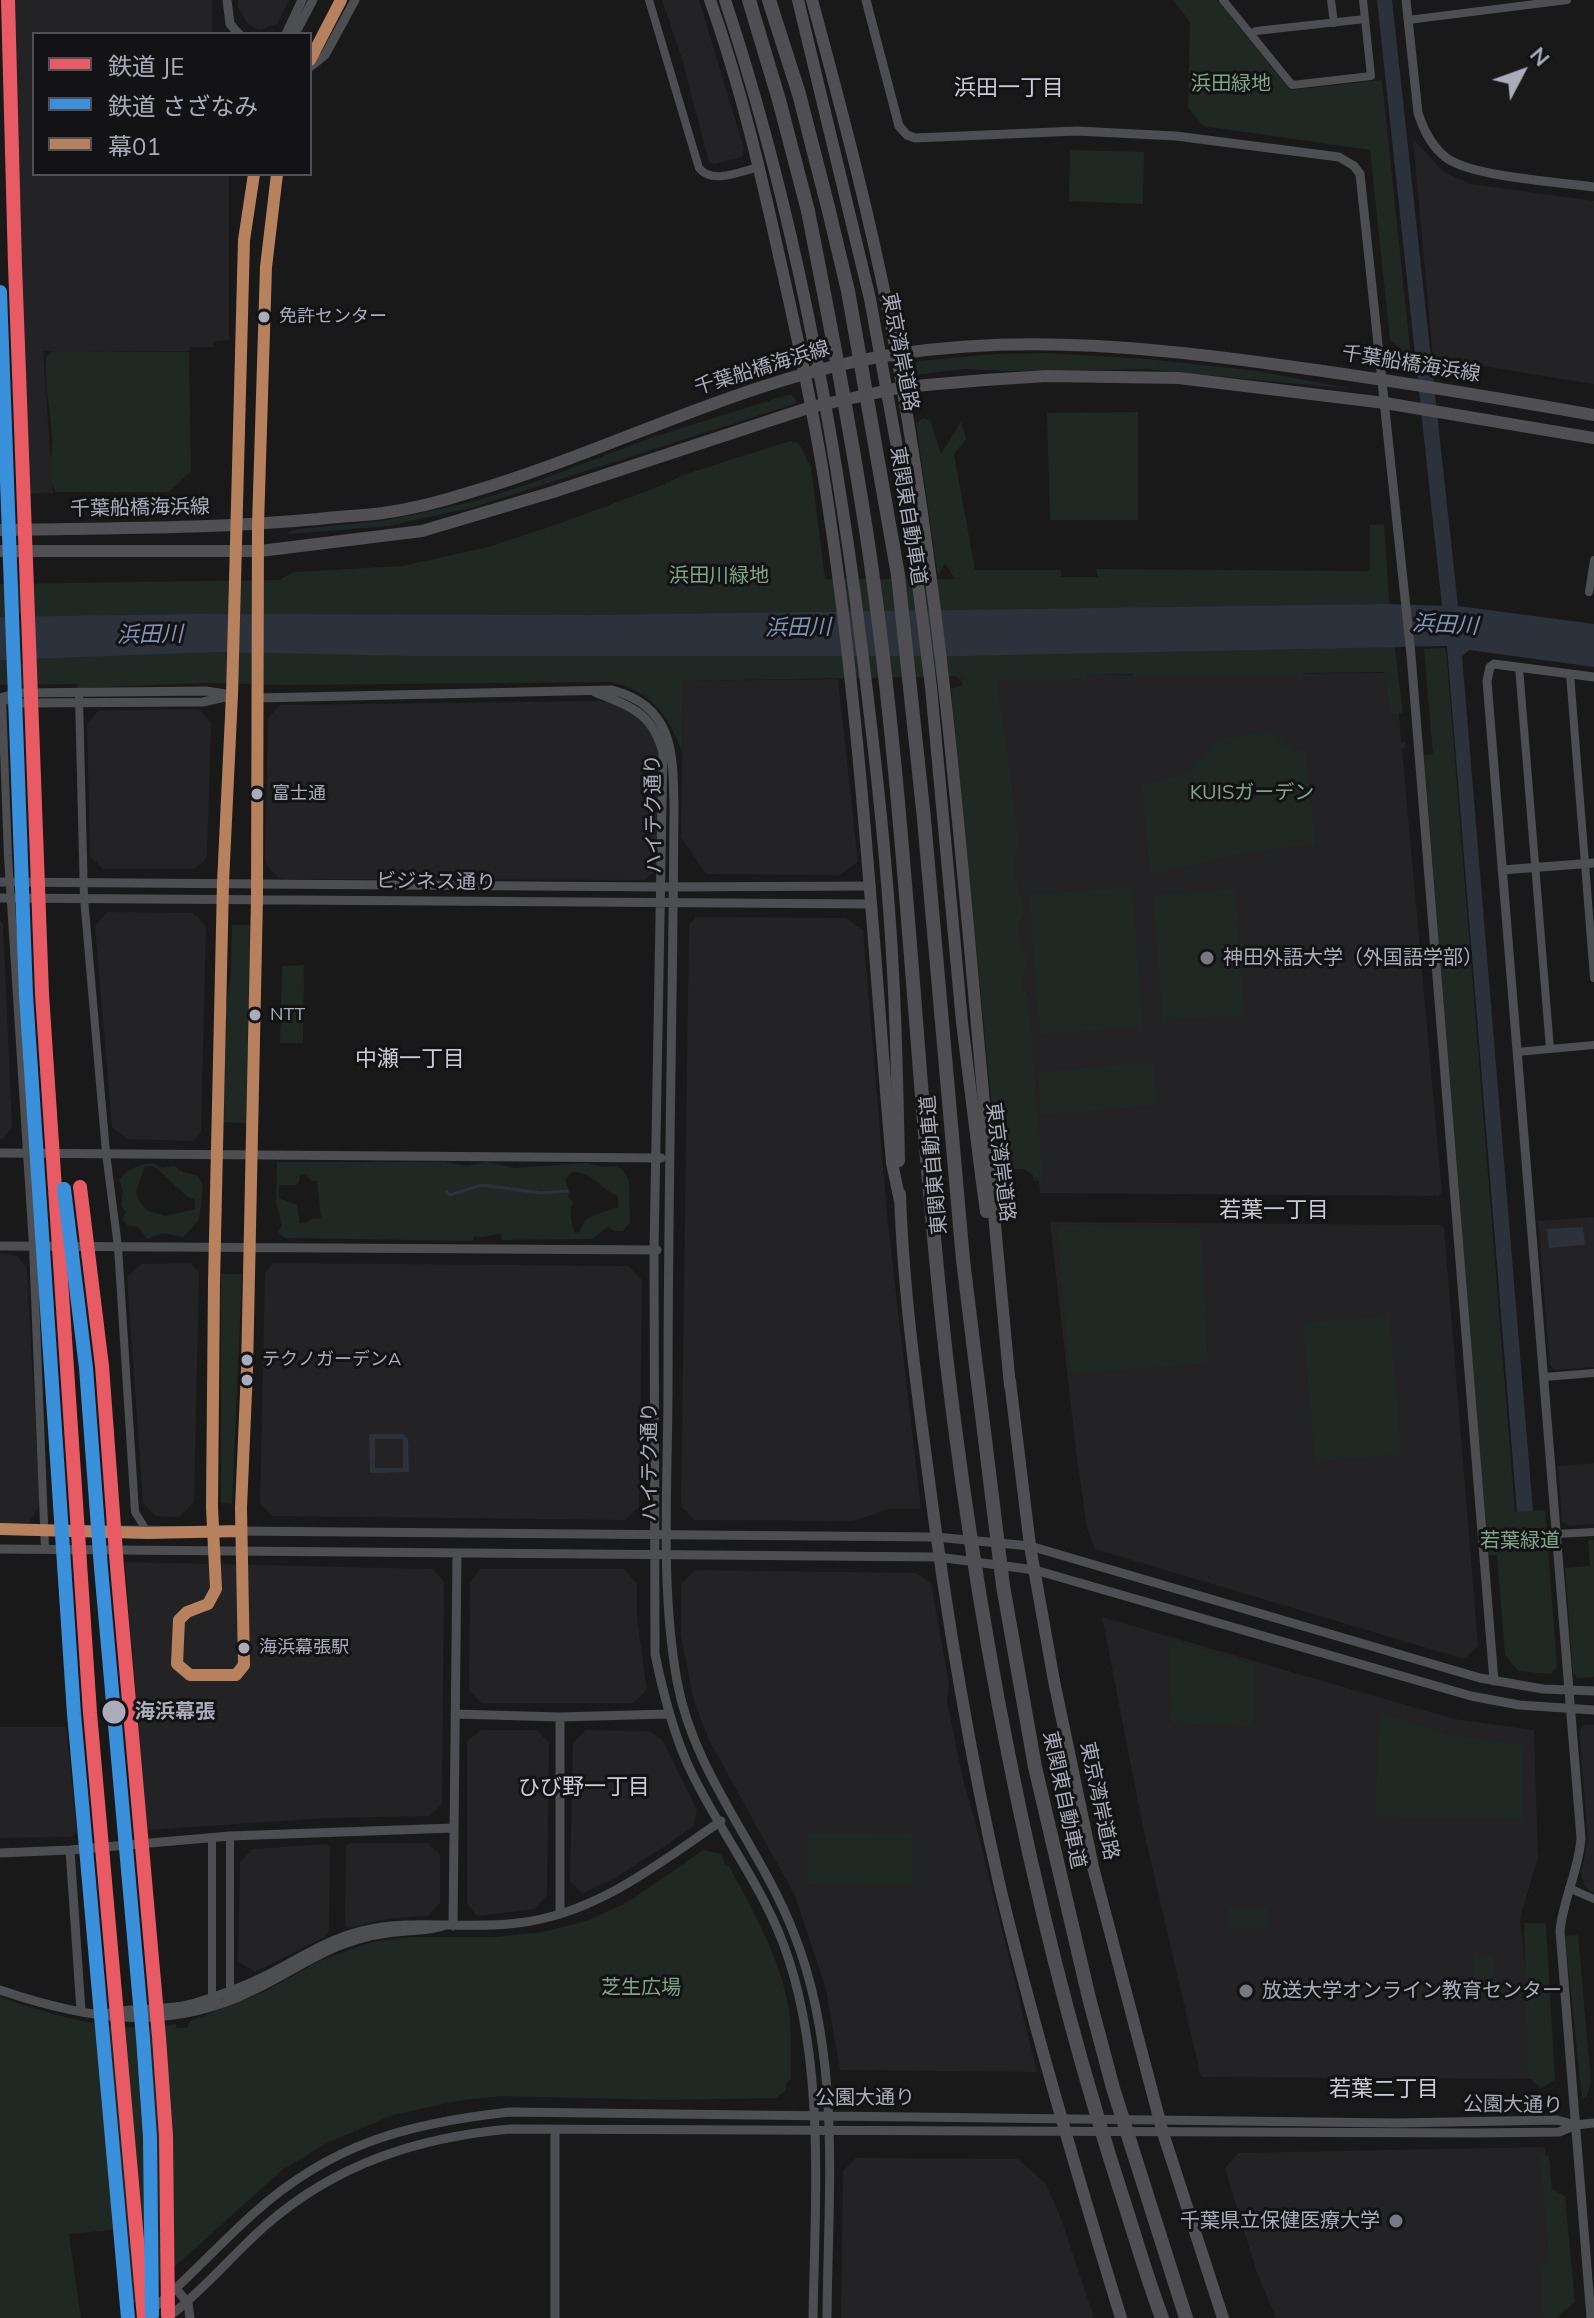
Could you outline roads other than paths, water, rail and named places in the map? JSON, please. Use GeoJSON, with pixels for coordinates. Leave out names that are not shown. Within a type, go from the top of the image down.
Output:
{"type":"FeatureCollection","features":[{"type":"Feature","properties":{"kind":"highway","name":"東関東自動車道"},"geometry":{"type":"LineString","coordinates":[[749,0],[808,211],[869,554],[894,768],[947,1359],[968,1522],[1004,1738],[1067,2012],[1094,2110],[1162,2318]]}},
{"type":"Feature","properties":{"kind":"highway","name":"東関東自動車道"},"geometry":{"type":"LineString","coordinates":[[769,0],[799,94],[848,291],[898,575],[980,1413],[1003,1586],[1022,1696],[1064,1895],[1113,2088],[1186,2318]]}},
{"type":"Feature","properties":{"kind":"main road"},"geometry":{"type":"LineString","coordinates":[[710,0],[759,167],[811,407],[838,582],[854,715],[871,886],[892,1163],[900,1201]]}},
{"type":"Feature","properties":{"kind":"main road"},"geometry":{"type":"LineString","coordinates":[[725,0],[757,103],[791,239],[839,480],[868,692],[887,886],[895,1014],[900,1201],[912,1351],[938,1557],[984,1807],[1018,1959],[1064,2133],[1121,2318]]}},
{"type":"Feature","properties":{"kind":"main road","name":"東京湾岸道路"},"geometry":{"type":"LineString","coordinates":[[798,0],[870,299],[909,513],[931,687],[962,1022],[1030,1546],[1054,1681],[1093,1867],[1159,2119],[1223,2318]]}},
{"type":"Feature","properties":{"kind":"main road"},"geometry":{"type":"LineString","coordinates":[[812,0],[845,122],[896,354],[923,512],[947,701],[1010,1386]]}},
{"type":"Feature","properties":{"kind":"main road","name":"千葉船橋海浜線"},"geometry":{"type":"LineString","coordinates":[[0,530],[235,527],[385,513],[469,493],[548,467],[675,416],[805,372],[896,354],[971,346],[1064,344],[1194,354],[1450,389],[1594,415]]}},
{"type":"Feature","properties":{"kind":"main road","name":"千葉船橋海浜線"},"geometry":{"type":"LineString","coordinates":[[0,551],[260,551],[422,531],[553,492],[811,407],[903,387],[1047,376],[1179,378],[1385,403],[1594,438]]}},
{"type":"Feature","properties":{"kind":"street"},"geometry":{"type":"LineString","coordinates":[[227,0],[230,24],[237,32]]}},
{"type":"Feature","properties":{"kind":"street"},"geometry":{"type":"LineString","coordinates":[[287,32],[302,0]]}},
{"type":"Feature","properties":{"kind":"street"},"geometry":{"type":"LineString","coordinates":[[296,32],[313,0]]}},
{"type":"Feature","properties":{"kind":"street"},"geometry":{"type":"LineString","coordinates":[[312,56],[341,0]]}},
{"type":"Feature","properties":{"kind":"street"},"geometry":{"type":"LineString","coordinates":[[312,65],[325,55],[355,0]]}},
{"type":"Feature","properties":{"kind":"street"},"geometry":{"type":"LineString","coordinates":[[649,0],[699,168],[713,177],[759,167]]}},
{"type":"Feature","properties":{"kind":"street"},"geometry":{"type":"LineString","coordinates":[[866,0],[899,126],[915,138],[1077,131],[1193,137],[1347,160],[1361,180],[1411,655],[1494,1681]]}},
{"type":"Feature","properties":{"kind":"street"},"geometry":{"type":"LineString","coordinates":[[1223,0],[1292,85],[1371,76],[1363,0]]}},
{"type":"Feature","properties":{"kind":"street"},"geometry":{"type":"LineString","coordinates":[[1331,0],[1334,23]]}},
{"type":"Feature","properties":{"kind":"street"},"geometry":{"type":"LineString","coordinates":[[1406,0],[1418,113],[1423,129],[1442,154],[1450,161],[1474,170],[1594,187]]}},
{"type":"Feature","properties":{"kind":"street"},"geometry":{"type":"LineString","coordinates":[[1408,20],[1567,0]]}},
{"type":"Feature","properties":{"kind":"street"},"geometry":{"type":"LineString","coordinates":[[1251,34],[1365,19]]}},
{"type":"Feature","properties":{"kind":"street"},"geometry":{"type":"LineString","coordinates":[[213,1551],[216,1154],[222,898],[232,695],[244,240],[254,176]]}},
{"type":"Feature","properties":{"kind":"street"},"geometry":{"type":"LineString","coordinates":[[242,1551],[257,898],[258,525],[266,267],[277,176]]}},
{"type":"Feature","properties":{"kind":"street"},"geometry":{"type":"LineString","coordinates":[[1589,592],[1594,560]]}},
{"type":"Feature","properties":{"kind":"street"},"geometry":{"type":"LineString","coordinates":[[1591,2318],[1560,1931],[1561,1912],[1580,1856],[1581,1838],[1487,681],[1490,667],[1494,664],[1594,677]]}},
{"type":"Feature","properties":{"kind":"street"},"geometry":{"type":"LineString","coordinates":[[1519,667],[1550,1049]]}},
{"type":"Feature","properties":{"kind":"street"},"geometry":{"type":"LineString","coordinates":[[1570,674],[1589,863],[1594,978]]}},
{"type":"Feature","properties":{"kind":"street","name":"ハイテク通り"},"geometry":{"type":"LineString","coordinates":[[259,698],[612,690],[638,700],[661,722],[668,737],[673,768],[668,887],[662,902],[655,1158],[655,1654],[668,1714],[690,1768],[768,1911],[790,1965],[809,2060],[813,2132],[813,2318]]}},
{"type":"Feature","properties":{"kind":"street"},"geometry":{"type":"LineString","coordinates":[[45,1549],[33,1246],[25,1154],[12,898],[5,882],[1,698],[18,693],[79,698],[206,691],[232,695]]}},
{"type":"Feature","properties":{"kind":"street"},"geometry":{"type":"LineString","coordinates":[[79,698],[84,898],[106,1153],[118,1247],[135,1512],[148,1533]]}},
{"type":"Feature","properties":{"kind":"street"},"geometry":{"type":"LineString","coordinates":[[1502,870],[1589,863]]}},
{"type":"Feature","properties":{"kind":"street","name":"ビジネス通り"},"geometry":{"type":"LineString","coordinates":[[5,882],[871,886]]}},
{"type":"Feature","properties":{"kind":"street","name":"ハイテク通り"},"geometry":{"type":"LineString","coordinates":[[668,887],[673,902],[668,1250],[668,1606],[678,1685],[694,1744],[784,1910],[804,1962],[821,2031],[827,2115],[827,2318]]}},
{"type":"Feature","properties":{"kind":"street","name":"ビジネス通り"},"geometry":{"type":"LineString","coordinates":[[0,898],[872,904]]}},
{"type":"Feature","properties":{"kind":"street"},"geometry":{"type":"LineString","coordinates":[[1517,1052],[1594,1045]]}},
{"type":"Feature","properties":{"kind":"street"},"geometry":{"type":"LineString","coordinates":[[0,1153],[669,1158]]}},
{"type":"Feature","properties":{"kind":"street"},"geometry":{"type":"LineString","coordinates":[[0,1246],[668,1250]]}},
{"type":"Feature","properties":{"kind":"street"},"geometry":{"type":"LineString","coordinates":[[1544,1377],[1594,1373]]}},
{"type":"Feature","properties":{"kind":"street"},"geometry":{"type":"LineString","coordinates":[[0,1529],[148,1533],[242,1531],[936,1537],[1030,1546],[1494,1681],[1594,1691]]}},
{"type":"Feature","properties":{"kind":"street"},"geometry":{"type":"LineString","coordinates":[[1556,1534],[1594,1532]]}},
{"type":"Feature","properties":{"kind":"street"},"geometry":{"type":"LineString","coordinates":[[0,1549],[938,1557],[1035,1570],[1471,1696],[1519,1705],[1594,1710]]}},
{"type":"Feature","properties":{"kind":"street"},"geometry":{"type":"LineString","coordinates":[[448,1926],[453,1828],[457,1554]]}},
{"type":"Feature","properties":{"kind":"street"},"geometry":{"type":"LineString","coordinates":[[455,1714],[560,1717],[668,1714]]}},
{"type":"Feature","properties":{"kind":"street"},"geometry":{"type":"LineString","coordinates":[[560,1717],[560,1914]]}},
{"type":"Feature","properties":{"kind":"street"},"geometry":{"type":"LineString","coordinates":[[0,1990],[40,2004],[105,2014],[116,2019],[168,2017],[223,2003],[255,1990],[303,1962],[343,1944],[382,1934],[448,1926],[521,1923],[591,1904],[618,1890],[732,1814]]}},
{"type":"Feature","properties":{"kind":"street"},"geometry":{"type":"LineString","coordinates":[[0,1853],[230,1836],[453,1828]]}},
{"type":"Feature","properties":{"kind":"street"},"geometry":{"type":"LineString","coordinates":[[223,2003],[230,1990],[230,1836]]}},
{"type":"Feature","properties":{"kind":"street"},"geometry":{"type":"LineString","coordinates":[[212,1838],[212,1997]]}},
{"type":"Feature","properties":{"kind":"street"},"geometry":{"type":"LineString","coordinates":[[70,1850],[81,2011]]}},
{"type":"Feature","properties":{"kind":"street"},"geometry":{"type":"LineString","coordinates":[[1569,1888],[1594,1899]]}},
{"type":"Feature","properties":{"kind":"street"},"geometry":{"type":"LineString","coordinates":[[105,2014],[167,2009],[212,1997],[254,1981],[320,1946],[360,1931],[403,1924],[448,1926]]}},
{"type":"Feature","properties":{"kind":"street"},"geometry":{"type":"LineString","coordinates":[[212,1997],[223,2003]]}},
{"type":"Feature","properties":{"kind":"street","name":"公園大通り"},"geometry":{"type":"LineString","coordinates":[[142,2318],[254,2213],[300,2178],[361,2145],[414,2126],[510,2112],[1397,2123],[1557,2120],[1576,2125]]}},
{"type":"Feature","properties":{"kind":"street"},"geometry":{"type":"LineString","coordinates":[[1576,2125],[1594,2123]]}},
{"type":"Feature","properties":{"kind":"street","name":"公園大通り"},"geometry":{"type":"LineString","coordinates":[[167,2318],[188,2303],[238,2251],[289,2206],[362,2163],[447,2137],[511,2129],[1489,2133],[1559,2132],[1576,2125]]}},
{"type":"Feature","properties":{"kind":"street"},"geometry":{"type":"LineString","coordinates":[[555,2130],[555,2318]]}},
{"type":"Feature","properties":{"kind":"street"},"geometry":{"type":"LineString","coordinates":[[176,2289],[188,2303],[190,2318]]}},
{"type":"Feature","properties":{"kind":"water","name":"浜田川"},"geometry":{"type":"Polygon","coordinates":[[[1377,0],[1392,0],[1458,606],[1594,624],[1594,667],[1469,650],[1462,656],[1533,1511],[1517,1512],[1447,646],[958,656],[415,656],[216,652],[0,660],[0,617],[599,615],[1391,604],[1442,606],[1377,0]]]}},
{"type":"Feature","properties":{"kind":"water"},"geometry":{"type":"Polygon","coordinates":[[[1583,1227],[1585,1245],[1549,1248],[1547,1229],[1583,1227]]]}},
{"type":"Feature","properties":{"kind":"water"},"geometry":{"type":"Polygon","coordinates":[[[369,1434],[403,1434],[408,1439],[409,1472],[370,1473],[369,1434]],[[375,1439],[375,1468],[403,1468],[403,1439],[375,1439]]]}},
{"type":"Feature","properties":{"kind":"waterway"},"geometry":{"type":"LineString","coordinates":[[447,1192],[450,1195],[482,1185],[541,1193],[567,1191]]}},
{"type":"Feature","properties":{"kind":"railway"},"geometry":{"type":"LineString","coordinates":[[91,1409],[93,1504]]}},
{"type":"Feature","properties":{"kind":"rail line","name":"JE"},"geometry":{"type":"LineString","coordinates":[[8,0],[42,994],[90,1713],[144,2318]]}},
{"type":"Feature","properties":{"kind":"rail line","name":"さざなみ"},"geometry":{"type":"LineString","coordinates":[[0,292],[26,995],[74,1714],[128,2318]]}},
{"type":"Feature","properties":{"kind":"rail line","name":"JE"},"geometry":{"type":"LineString","coordinates":[[80,1187],[102,1366],[159,2037],[166,2136],[168,2315]]}},
{"type":"Feature","properties":{"kind":"rail line","name":"さざなみ"},"geometry":{"type":"LineString","coordinates":[[64,1189],[86,1368],[143,2038],[150,2137],[152,2315]]}},
{"type":"Feature","properties":{"kind":"place","name":"免許センター"},"geometry":{"type":"Point","coordinates":[264,317]}},
{"type":"Feature","properties":{"kind":"place","name":"富士通"},"geometry":{"type":"Point","coordinates":[257,794]}},
{"type":"Feature","properties":{"kind":"place","name":"神田外語大学（外国語学部）"},"geometry":{"type":"Point","coordinates":[1207,958]}},
{"type":"Feature","properties":{"kind":"place","name":"NTT"},"geometry":{"type":"Point","coordinates":[255,1015]}},
{"type":"Feature","properties":{"kind":"place","name":"テクノガーデンA"},"geometry":{"type":"Point","coordinates":[247,1360]}},
{"type":"Feature","properties":{"kind":"place","name":"海浜幕張駅"},"geometry":{"type":"Point","coordinates":[244,1648]}},
{"type":"Feature","properties":{"kind":"place","name":"海浜幕張"},"geometry":{"type":"Point","coordinates":[114,1712]}},
{"type":"Feature","properties":{"kind":"place","name":"放送大学オンライン教育センター"},"geometry":{"type":"Point","coordinates":[1246,1991]}},
{"type":"Feature","properties":{"kind":"place","name":"千葉県立保健医療大学"},"geometry":{"type":"Point","coordinates":[1396,2221]}},
{"type":"Feature","properties":{"kind":"district","name":"浜田一丁目"},"geometry":{"type":"Point","coordinates":[1009,88]}},
{"type":"Feature","properties":{"kind":"district","name":"中瀬一丁目"},"geometry":{"type":"Point","coordinates":[410,1059]}},
{"type":"Feature","properties":{"kind":"district","name":"若葉一丁目"},"geometry":{"type":"Point","coordinates":[1274,1210]}},
{"type":"Feature","properties":{"kind":"district","name":"ひび野一丁目"},"geometry":{"type":"Point","coordinates":[584,1787]}},
{"type":"Feature","properties":{"kind":"district","name":"若葉二丁目"},"geometry":{"type":"Point","coordinates":[1384,2089]}},
{"type":"Feature","properties":{"kind":"park label","name":"浜田緑地"},"geometry":{"type":"Point","coordinates":[1231,84]}},
{"type":"Feature","properties":{"kind":"park label","name":"浜田川緑地"},"geometry":{"type":"Point","coordinates":[719,576]}},
{"type":"Feature","properties":{"kind":"park label","name":"KUISガーデン"},"geometry":{"type":"Point","coordinates":[1252,793]}},
{"type":"Feature","properties":{"kind":"park label","name":"若葉緑道"},"geometry":{"type":"Point","coordinates":[1520,1541]}},
{"type":"Feature","properties":{"kind":"park label","name":"芝生広場"},"geometry":{"type":"Point","coordinates":[641,1988]}}]}
